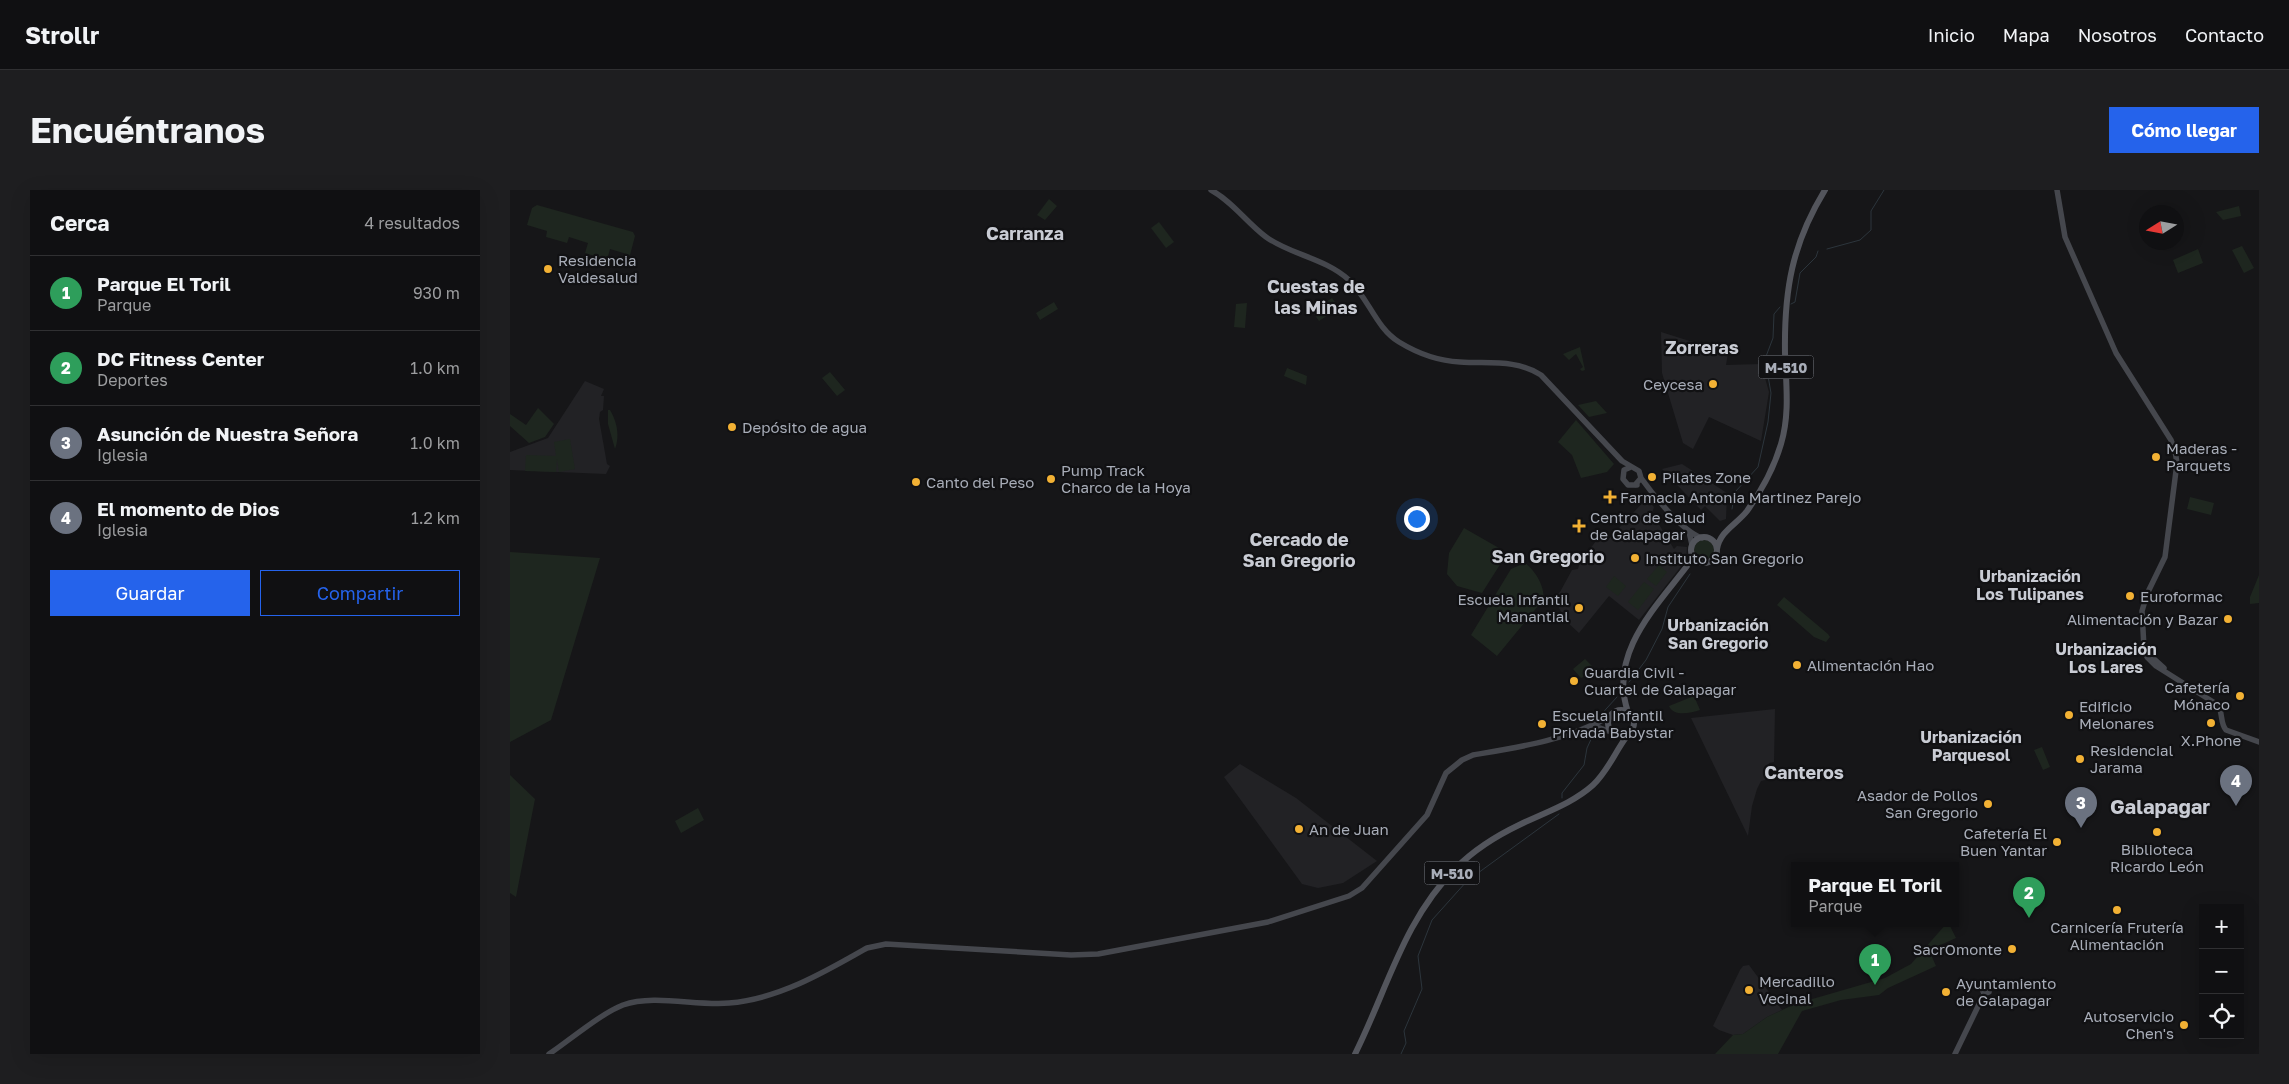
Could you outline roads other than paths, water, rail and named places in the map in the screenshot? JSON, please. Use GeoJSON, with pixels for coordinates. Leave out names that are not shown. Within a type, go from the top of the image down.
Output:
{"type":"FeatureCollection","features":[{"type":"Feature","properties":{"kind":"main road"},"geometry":{"type":"LineString","coordinates":[[1211,190],[1229,201],[1270,239],[1322,262],[1343,275],[1360,292],[1382,327],[1398,342],[1440,359],[1460,362],[1512,363],[1532,369],[1551,384],[1622,461],[1639,470],[1641,478],[1650,491],[1687,528],[1695,535],[1713,541],[1716,549]]}},
{"type":"Feature","properties":{"kind":"main road","name":"M-510"},"geometry":{"type":"LineString","coordinates":[[1355,1054],[1405,940],[1418,915],[1436,890],[1457,867],[1485,844],[1580,795],[1603,775],[1615,753],[1634,729],[1633,716],[1628,712],[1624,694],[1626,664],[1631,644],[1639,628],[1690,563],[1692,545],[1697,539],[1717,537],[1723,534],[1745,513],[1772,469],[1786,422],[1788,392],[1785,353],[1787,288],[1792,264],[1804,229],[1825,190]]}},
{"type":"Feature","properties":{"kind":"main road"},"geometry":{"type":"LineString","coordinates":[[2057,190],[2065,237],[2116,353],[2175,451],[2177,463],[2165,557],[2143,603],[2144,648],[2148,659],[2218,705],[2223,726],[2233,734],[2259,742]]}},
{"type":"Feature","properties":{"kind":"main road"},"geometry":{"type":"LineString","coordinates":[[1622,461],[1624,481],[1628,484],[1642,486],[1650,491]]}},
{"type":"Feature","properties":{"kind":"main road"},"geometry":{"type":"LineString","coordinates":[[1624,470],[1631,466]]}},
{"type":"Feature","properties":{"kind":"main road"},"geometry":{"type":"LineString","coordinates":[[1635,485],[1641,478]]}},
{"type":"Feature","properties":{"kind":"main road"},"geometry":{"type":"LineString","coordinates":[[1687,528],[1692,536],[1692,545]]}},
{"type":"Feature","properties":{"kind":"main road","name":"M-510"},"geometry":{"type":"LineString","coordinates":[[1682,573],[1692,565],[1712,560],[1716,555],[1716,549],[1723,534]]}},
{"type":"Feature","properties":{"kind":"main road"},"geometry":{"type":"LineString","coordinates":[[1692,554],[1694,559],[1702,563]]}},
{"type":"Feature","properties":{"kind":"main road","name":"M-510"},"geometry":{"type":"LineString","coordinates":[[1609,717],[1624,694]]}},
{"type":"Feature","properties":{"kind":"main road"},"geometry":{"type":"LineString","coordinates":[[1614,712],[1621,710],[1628,712]]}},
{"type":"Feature","properties":{"kind":"main road"},"geometry":{"type":"LineString","coordinates":[[550,1054],[623,1006],[642,1001],[722,1004],[743,1001],[809,980],[867,948],[877,945],[1086,956],[1240,928],[1318,906],[1349,896],[1362,888],[1427,815],[1446,773],[1462,760],[1473,755],[1559,738],[1590,728],[1609,717]]}},
{"type":"Feature","properties":{"kind":"main road"},"geometry":{"type":"LineString","coordinates":[[1609,717],[1608,726],[1612,733],[1615,753]]}},
{"type":"Feature","properties":{"kind":"main road"},"geometry":{"type":"LineString","coordinates":[[1590,728],[1600,728],[1618,737],[1627,736]]}},
{"type":"Feature","properties":{"kind":"main road"},"geometry":{"type":"LineString","coordinates":[[1955,1054],[1984,994]]}},
{"type":"Feature","properties":{"kind":"waterway"},"geometry":{"type":"LineString","coordinates":[[1827,249],[1860,240],[1871,230],[1871,211],[1884,190]]}},
{"type":"Feature","properties":{"kind":"waterway"},"geometry":{"type":"LineString","coordinates":[[1791,304],[1795,302],[1800,273],[1816,257],[1818,251]]}},
{"type":"Feature","properties":{"kind":"waterway"},"geometry":{"type":"LineString","coordinates":[[1732,509],[1735,492],[1758,467],[1768,422],[1771,393],[1765,359],[1773,338],[1774,314],[1780,307]]}},
{"type":"Feature","properties":{"kind":"waterway"},"geometry":{"type":"LineString","coordinates":[[1629,682],[1646,660],[1662,629],[1668,607],[1690,574]]}},
{"type":"Feature","properties":{"kind":"waterway"},"geometry":{"type":"LineString","coordinates":[[1597,719],[1617,697]]}},
{"type":"Feature","properties":{"kind":"waterway"},"geometry":{"type":"LineString","coordinates":[[1562,798],[1562,793],[1584,765],[1587,748],[1594,733]]}},
{"type":"Feature","properties":{"kind":"waterway"},"geometry":{"type":"LineString","coordinates":[[1401,1054],[1406,1043],[1404,1031],[1422,989],[1418,956],[1432,920],[1467,881],[1559,814]]}},
{"type":"Feature","properties":{"kind":"place","name":"Residencia Valdesalud"},"geometry":{"type":"Point","coordinates":[548,269]}},
{"type":"Feature","properties":{"kind":"place","name":"Ceycesa"},"geometry":{"type":"Point","coordinates":[1713,384]}},
{"type":"Feature","properties":{"kind":"place","name":"Depósito de agua"},"geometry":{"type":"Point","coordinates":[732,427]}},
{"type":"Feature","properties":{"kind":"place","name":"Maderas - Parquets"},"geometry":{"type":"Point","coordinates":[2156,457]}},
{"type":"Feature","properties":{"kind":"place","name":"Pilates Zone"},"geometry":{"type":"Point","coordinates":[1652,477]}},
{"type":"Feature","properties":{"kind":"place","name":"Pump Track Charco de la Hoya"},"geometry":{"type":"Point","coordinates":[1051,479]}},
{"type":"Feature","properties":{"kind":"place","name":"Canto del Peso"},"geometry":{"type":"Point","coordinates":[916,482]}},
{"type":"Feature","properties":{"kind":"place","name":"Farmacia Antonia Martinez Parejo"},"geometry":{"type":"Point","coordinates":[1610,497]}},
{"type":"Feature","properties":{"kind":"place","name":"Centro de Salud de Galapagar"},"geometry":{"type":"Point","coordinates":[1579,526]}},
{"type":"Feature","properties":{"kind":"place","name":"Instituto San Gregorio"},"geometry":{"type":"Point","coordinates":[1635,558]}},
{"type":"Feature","properties":{"kind":"place","name":"Euroformac"},"geometry":{"type":"Point","coordinates":[2130,596]}},
{"type":"Feature","properties":{"kind":"place","name":"Escuela Infantil Manantial"},"geometry":{"type":"Point","coordinates":[1579,608]}},
{"type":"Feature","properties":{"kind":"place","name":"Alimentación y Bazar"},"geometry":{"type":"Point","coordinates":[2228,619]}},
{"type":"Feature","properties":{"kind":"place","name":"Alimentación Hao"},"geometry":{"type":"Point","coordinates":[1797,665]}},
{"type":"Feature","properties":{"kind":"place","name":"Guardia Civil - Cuartel de Galapagar"},"geometry":{"type":"Point","coordinates":[1574,681]}},
{"type":"Feature","properties":{"kind":"place","name":"Cafetería Mónaco"},"geometry":{"type":"Point","coordinates":[2240,696]}},
{"type":"Feature","properties":{"kind":"place","name":"Edificio Melonares"},"geometry":{"type":"Point","coordinates":[2069,715]}},
{"type":"Feature","properties":{"kind":"place","name":"X.Phone"},"geometry":{"type":"Point","coordinates":[2211,723]}},
{"type":"Feature","properties":{"kind":"place","name":"Escuela Infantil Privada Babystar"},"geometry":{"type":"Point","coordinates":[1542,724]}},
{"type":"Feature","properties":{"kind":"place","name":"Residencial Jarama"},"geometry":{"type":"Point","coordinates":[2080,759]}},
{"type":"Feature","properties":{"kind":"place","name":"Asador de Pollos San Gregorio"},"geometry":{"type":"Point","coordinates":[1988,804]}},
{"type":"Feature","properties":{"kind":"place","name":"El momento de Dios"},"geometry":{"type":"Point","coordinates":[2236,806]}},
{"type":"Feature","properties":{"kind":"place","name":"Asunción de Nuestra Señora"},"geometry":{"type":"Point","coordinates":[2081,828]}},
{"type":"Feature","properties":{"kind":"place","name":"An de Juan"},"geometry":{"type":"Point","coordinates":[1299,829]}},
{"type":"Feature","properties":{"kind":"place","name":"Biblioteca Ricardo León"},"geometry":{"type":"Point","coordinates":[2157,832]}},
{"type":"Feature","properties":{"kind":"place","name":"Cafetería El Buen Yantar"},"geometry":{"type":"Point","coordinates":[2057,842]}},
{"type":"Feature","properties":{"kind":"place","name":"Carnicería Frutería Alimentación"},"geometry":{"type":"Point","coordinates":[2117,910]}},
{"type":"Feature","properties":{"kind":"place","name":"DC Fitness Center"},"geometry":{"type":"Point","coordinates":[2029,918]}},
{"type":"Feature","properties":{"kind":"place","name":"SacrOmonte"},"geometry":{"type":"Point","coordinates":[2012,949]}},
{"type":"Feature","properties":{"kind":"place","name":"Parque El Toril"},"geometry":{"type":"Point","coordinates":[1875,985]}},
{"type":"Feature","properties":{"kind":"place","name":"Mercadillo Vecinal"},"geometry":{"type":"Point","coordinates":[1749,990]}},
{"type":"Feature","properties":{"kind":"place","name":"Ayuntamiento de Galapagar"},"geometry":{"type":"Point","coordinates":[1946,992]}},
{"type":"Feature","properties":{"kind":"place","name":"Autoservicio Chen's"},"geometry":{"type":"Point","coordinates":[2184,1025]}},
{"type":"Feature","properties":{"kind":"district","name":"Carranza"},"geometry":{"type":"Point","coordinates":[1025,233]}},
{"type":"Feature","properties":{"kind":"district","name":"Cuestas de las Minas"},"geometry":{"type":"Point","coordinates":[1316,296]}},
{"type":"Feature","properties":{"kind":"district","name":"Zorreras"},"geometry":{"type":"Point","coordinates":[1702,347]}},
{"type":"Feature","properties":{"kind":"district","name":"Cercado de San Gregorio"},"geometry":{"type":"Point","coordinates":[1299,549]}},
{"type":"Feature","properties":{"kind":"district","name":"San Gregorio"},"geometry":{"type":"Point","coordinates":[1548,556]}},
{"type":"Feature","properties":{"kind":"district","name":"Urbanización Los Tulipanes"},"geometry":{"type":"Point","coordinates":[2030,585]}},
{"type":"Feature","properties":{"kind":"district","name":"Urbanización San Gregorio"},"geometry":{"type":"Point","coordinates":[1718,634]}},
{"type":"Feature","properties":{"kind":"district","name":"Urbanización Los Lares"},"geometry":{"type":"Point","coordinates":[2106,658]}},
{"type":"Feature","properties":{"kind":"district","name":"Urbanización Parquesol"},"geometry":{"type":"Point","coordinates":[1971,746]}},
{"type":"Feature","properties":{"kind":"district","name":"Canteros"},"geometry":{"type":"Point","coordinates":[1804,772]}},
{"type":"Feature","properties":{"kind":"district","name":"Galapagar"},"geometry":{"type":"Point","coordinates":[2160,806]}}]}
